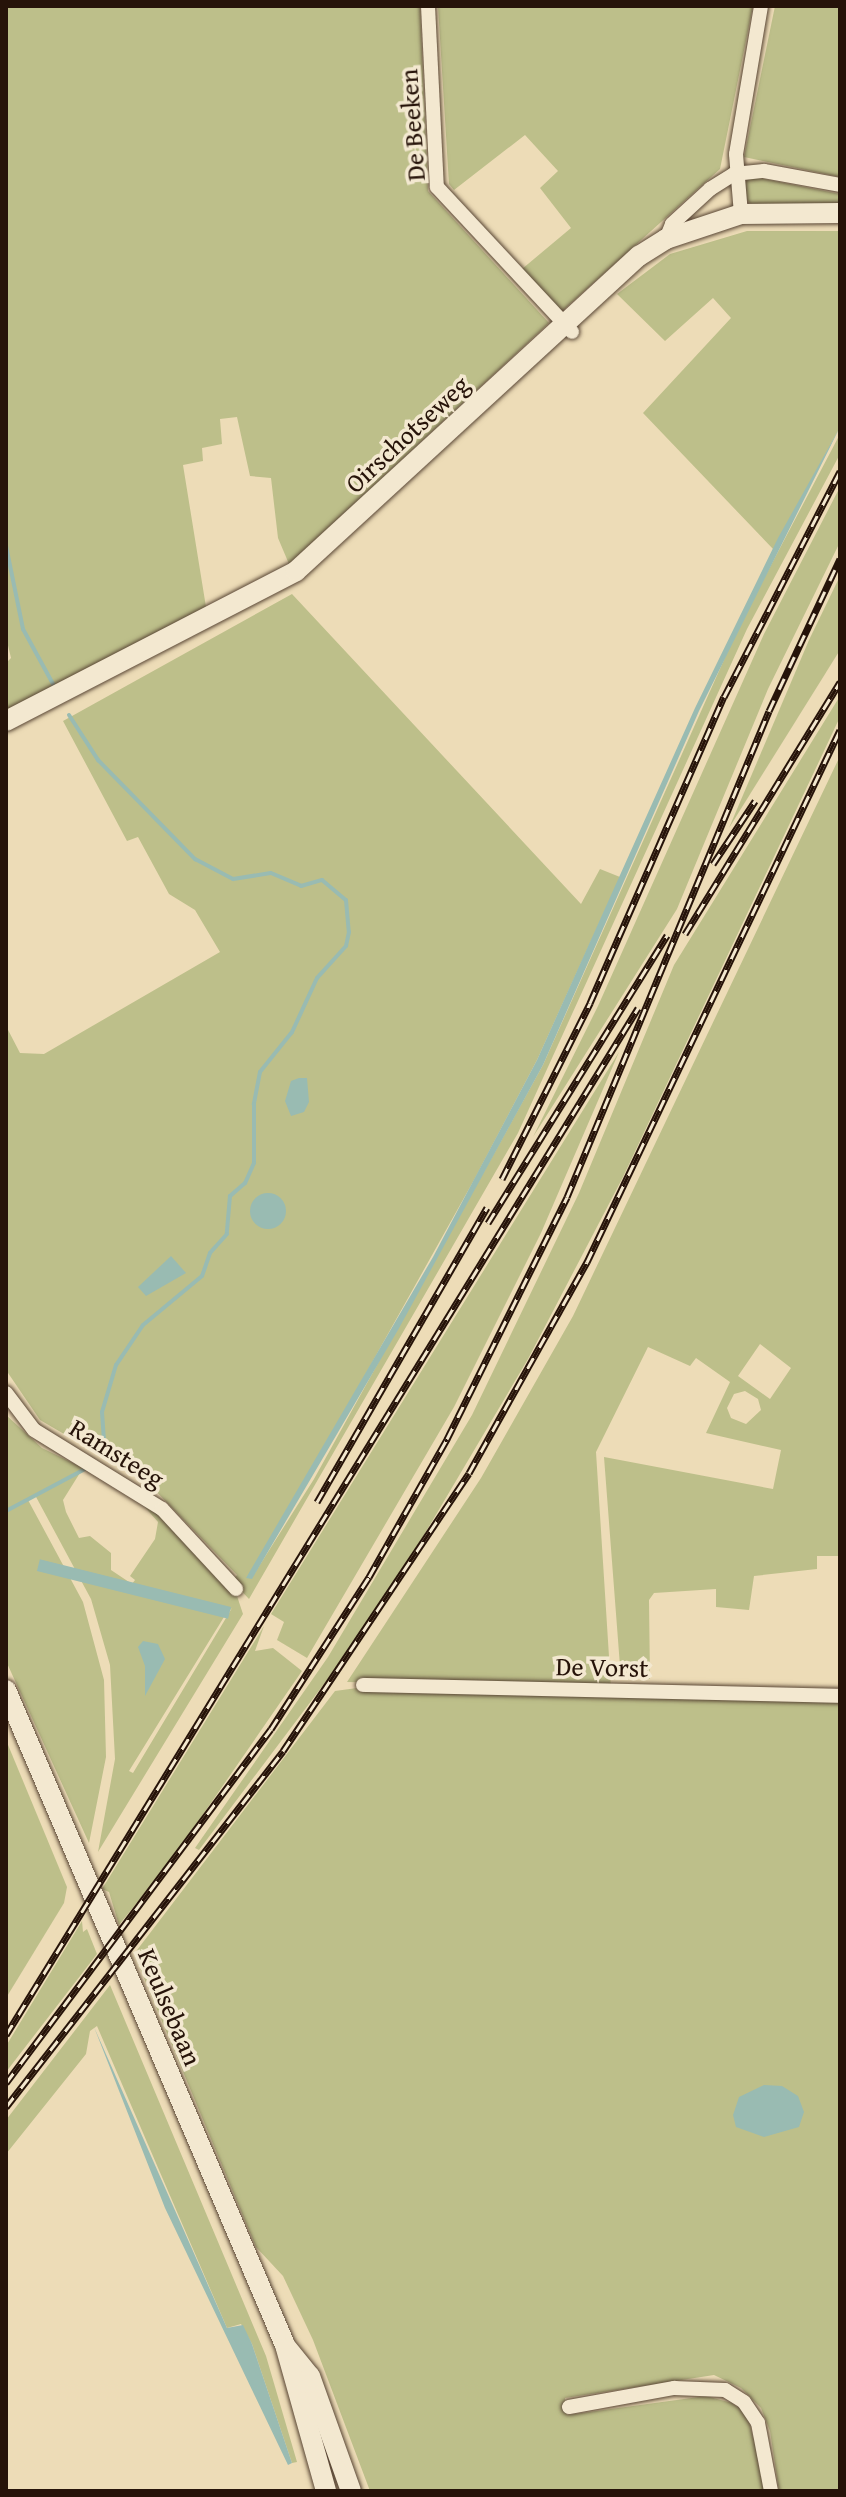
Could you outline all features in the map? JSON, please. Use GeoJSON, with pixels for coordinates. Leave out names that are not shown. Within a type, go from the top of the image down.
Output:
{"type":"FeatureCollection","features":[{"type":"Feature","properties":{"kind":"main road","name":"Oirschotseweg"},"geometry":{"type":"LineString","coordinates":[[6,721],[296,571],[666,239],[741,214],[840,213]]}},
{"type":"Feature","properties":{"kind":"main road","name":"Keulsebaan"},"geometry":{"type":"LineString","coordinates":[[6,1690],[285,2345],[326,2491]]}},
{"type":"Feature","properties":{"kind":"main road","name":"Keulsebaan"},"geometry":{"type":"LineString","coordinates":[[285,2345],[310,2376],[351,2491]]}},
{"type":"Feature","properties":{"kind":"street","name":"De Beeken"},"geometry":{"type":"LineString","coordinates":[[428,6],[437,187],[567,329]]}},
{"type":"Feature","properties":{"kind":"street"},"geometry":{"type":"LineString","coordinates":[[741,214],[734,174],[761,6]]}},
{"type":"Feature","properties":{"kind":"street"},"geometry":{"type":"LineString","coordinates":[[666,239],[672,224],[710,189],[734,174],[764,171],[840,185]]}},
{"type":"Feature","properties":{"kind":"street","name":"Ramsteeg"},"geometry":{"type":"LineString","coordinates":[[6,1393],[34,1430],[162,1509],[236,1589]]}},
{"type":"Feature","properties":{"kind":"street","name":"De Vorst"},"geometry":{"type":"LineString","coordinates":[[363,1685],[840,1696]]}},
{"type":"Feature","properties":{"kind":"street"},"geometry":{"type":"LineString","coordinates":[[569,2407],[674,2388],[725,2390],[744,2402],[758,2423],[771,2491]]}},
{"type":"Feature","properties":{"kind":"green space"},"geometry":{"type":"Polygon","coordinates":[[[6,6],[420,6],[428,191],[549,323],[289,564],[278,538],[271,478],[250,476],[237,417],[220,419],[222,444],[202,448],[203,461],[183,465],[206,607],[6,711],[6,663],[11,658],[6,637],[6,6]]]}},
{"type":"Feature","properties":{"kind":"green space"},"geometry":{"type":"Polygon","coordinates":[[[438,6],[753,6],[720,169],[561,312],[522,269],[571,228],[540,188],[558,171],[525,135],[454,190],[449,184],[438,6]]]}},
{"type":"Feature","properties":{"kind":"green space"},"geometry":{"type":"Polygon","coordinates":[[[775,6],[840,6],[840,177],[744,157],[775,6]]]}},
{"type":"Feature","properties":{"kind":"green space"},"geometry":{"type":"Polygon","coordinates":[[[750,176],[840,194],[840,204],[753,206],[746,199],[743,185],[750,176]]]}},
{"type":"Feature","properties":{"kind":"green space"},"geometry":{"type":"Polygon","coordinates":[[[747,231],[840,231],[840,427],[774,550],[643,413],[731,318],[713,298],[665,341],[617,294],[670,254],[747,231]]]}},
{"type":"Feature","properties":{"kind":"green space"},"geometry":{"type":"Polygon","coordinates":[[[840,434],[840,454],[747,629],[518,1133],[249,1599],[232,1581],[237,1575],[148,1483],[40,1420],[6,1370],[6,1026],[20,1053],[44,1054],[220,952],[195,910],[169,894],[138,837],[127,841],[63,721],[292,594],[581,904],[600,869],[620,877],[537,1060],[474,1180],[251,1579],[314,1479],[543,1065],[740,624],[840,434]]]}},
{"type":"Feature","properties":{"kind":"green space"},"geometry":{"type":"Polygon","coordinates":[[[840,487],[840,542],[768,689],[677,909],[533,1137],[598,1006],[764,634],[840,487]]]}},
{"type":"Feature","properties":{"kind":"green space"},"geometry":{"type":"Polygon","coordinates":[[[840,576],[840,650],[729,828],[809,640],[840,576]]]}},
{"type":"Feature","properties":{"kind":"green space"},"geometry":{"type":"Polygon","coordinates":[[[840,696],[840,717],[623,1177],[528,1359],[421,1540],[339,1664],[199,1850],[195,1848],[328,1657],[472,1415],[579,1193],[674,965],[840,696]]]}},
{"type":"Feature","properties":{"kind":"green space"},"geometry":{"type":"Polygon","coordinates":[[[840,756],[840,1556],[817,1556],[817,1569],[754,1576],[749,1610],[716,1607],[716,1589],[654,1593],[649,1600],[650,1679],[621,1679],[604,1457],[773,1489],[781,1450],[706,1433],[730,1382],[696,1358],[690,1366],[648,1347],[596,1452],[611,1688],[347,1682],[481,1478],[573,1316],[840,756]],[[760,1344],[738,1376],[770,1399],[791,1368],[760,1344]],[[745,1391],[734,1394],[727,1408],[731,1418],[746,1424],[761,1410],[758,1399],[745,1391]]]}},
{"type":"Feature","properties":{"kind":"green space"},"geometry":{"type":"Polygon","coordinates":[[[619,1052],[541,1233],[454,1407],[307,1658],[277,1640],[284,1622],[271,1614],[619,1052]]]}},
{"type":"Feature","properties":{"kind":"green space"},"geometry":{"type":"Polygon","coordinates":[[[6,1415],[42,1448],[83,1468],[63,1500],[66,1512],[79,1538],[90,1536],[111,1553],[111,1570],[132,1584],[135,1580],[130,1576],[155,1539],[158,1522],[143,1505],[160,1511],[237,1596],[243,1614],[98,1852],[115,1759],[110,1665],[91,1599],[35,1495],[28,1500],[83,1602],[104,1680],[106,1757],[89,1843],[6,1661],[6,1415]],[[232,1608],[129,1771],[133,1773],[232,1608]]]}},
{"type":"Feature","properties":{"kind":"green space"},"geometry":{"type":"Polygon","coordinates":[[[264,1626],[255,1651],[273,1648],[302,1671],[175,1855],[119,1925],[109,1892],[102,1889],[264,1626]]]}},
{"type":"Feature","properties":{"kind":"green space"},"geometry":{"type":"Polygon","coordinates":[[[357,1688],[840,1703],[840,2491],[779,2491],[770,2431],[761,2408],[741,2388],[714,2375],[565,2398],[567,2415],[706,2396],[732,2403],[747,2414],[767,2491],[370,2491],[313,2340],[283,2276],[256,2247],[134,1954],[335,1691],[357,1688]]]}},
{"type":"Feature","properties":{"kind":"green space"},"geometry":{"type":"Polygon","coordinates":[[[6,1740],[67,1887],[64,1903],[6,1998],[6,1740]]]}},
{"type":"Feature","properties":{"kind":"green space"},"geometry":{"type":"Polygon","coordinates":[[[82,1921],[83,1932],[87,1929],[97,1954],[6,2072],[6,2046],[82,1921]]]}},
{"type":"Feature","properties":{"kind":"green space"},"geometry":{"type":"Polygon","coordinates":[[[110,1985],[266,2356],[297,2462],[292,2463],[252,2344],[241,2324],[227,2328],[97,2026],[90,2031],[86,2054],[6,2154],[6,2120],[110,1985]]]}},
{"type":"Feature","properties":{"kind":"water"},"geometry":{"type":"Polygon","coordinates":[[[840,427],[699,711],[543,1065],[398,1330],[252,1579],[246,1578],[433,1257],[537,1060],[695,708],[778,538],[840,427]]]}},
{"type":"Feature","properties":{"kind":"water"},"geometry":{"type":"Polygon","coordinates":[[[307,1078],[309,1102],[304,1112],[291,1116],[285,1101],[291,1081],[307,1078]]]}},
{"type":"Feature","properties":{"kind":"water"},"geometry":{"type":"Polygon","coordinates":[[[268,1193],[280,1199],[286,1211],[280,1223],[268,1229],[256,1223],[250,1211],[256,1199],[268,1193]]]}},
{"type":"Feature","properties":{"kind":"water"},"geometry":{"type":"Polygon","coordinates":[[[171,1256],[186,1273],[146,1296],[138,1287],[171,1256]]]}},
{"type":"Feature","properties":{"kind":"water"},"geometry":{"type":"Polygon","coordinates":[[[40,1559],[231,1607],[228,1619],[37,1571],[40,1559]]]}},
{"type":"Feature","properties":{"kind":"water"},"geometry":{"type":"Polygon","coordinates":[[[143,1641],[158,1644],[165,1659],[145,1696],[145,1666],[138,1647],[143,1641]]]}},
{"type":"Feature","properties":{"kind":"water"},"geometry":{"type":"Polygon","coordinates":[[[94,2027],[227,2328],[243,2325],[252,2344],[292,2463],[288,2465],[165,2208],[94,2027]]]}},
{"type":"Feature","properties":{"kind":"water"},"geometry":{"type":"Polygon","coordinates":[[[764,2085],[782,2086],[798,2096],[804,2112],[799,2127],[764,2137],[736,2127],[733,2115],[739,2097],[764,2085]]]}},
{"type":"Feature","properties":{"kind":"waterway"},"geometry":{"type":"LineString","coordinates":[[6,546],[23,629],[53,684]]}},
{"type":"Feature","properties":{"kind":"waterway"},"geometry":{"type":"LineString","coordinates":[[69,715],[98,760],[195,859],[233,879],[271,873],[301,886],[322,880],[346,900],[349,932],[346,946],[317,978],[292,1032],[260,1072],[254,1104],[254,1163],[245,1183],[230,1196],[227,1234],[210,1253],[202,1276],[143,1325],[116,1365],[102,1412],[104,1438],[99,1451]]}},
{"type":"Feature","properties":{"kind":"waterway"},"geometry":{"type":"LineString","coordinates":[[6,1511],[85,1469]]}},
{"type":"Feature","properties":{"kind":"railway"},"geometry":{"type":"LineString","coordinates":[[502,1179],[590,1003],[724,697],[840,471]]}},
{"type":"Feature","properties":{"kind":"railway"},"geometry":{"type":"LineString","coordinates":[[6,2083],[271,1729],[369,1577],[447,1439],[567,1197],[769,711],[840,559]]}},
{"type":"Feature","properties":{"kind":"railway"},"geometry":{"type":"LineString","coordinates":[[685,934],[840,682]]}},
{"type":"Feature","properties":{"kind":"railway"},"geometry":{"type":"LineString","coordinates":[[6,2107],[283,1751],[469,1473],[587,1262],[840,730]]}},
{"type":"Feature","properties":{"kind":"railway"},"geometry":{"type":"LineString","coordinates":[[713,864],[755,801]]}},
{"type":"Feature","properties":{"kind":"railway"},"geometry":{"type":"LineString","coordinates":[[488,1223],[667,935]]}},
{"type":"Feature","properties":{"kind":"railway"},"geometry":{"type":"LineString","coordinates":[[6,2035],[638,1008]]}},
{"type":"Feature","properties":{"kind":"railway"},"geometry":{"type":"LineString","coordinates":[[317,1502],[487,1207]]}}]}
